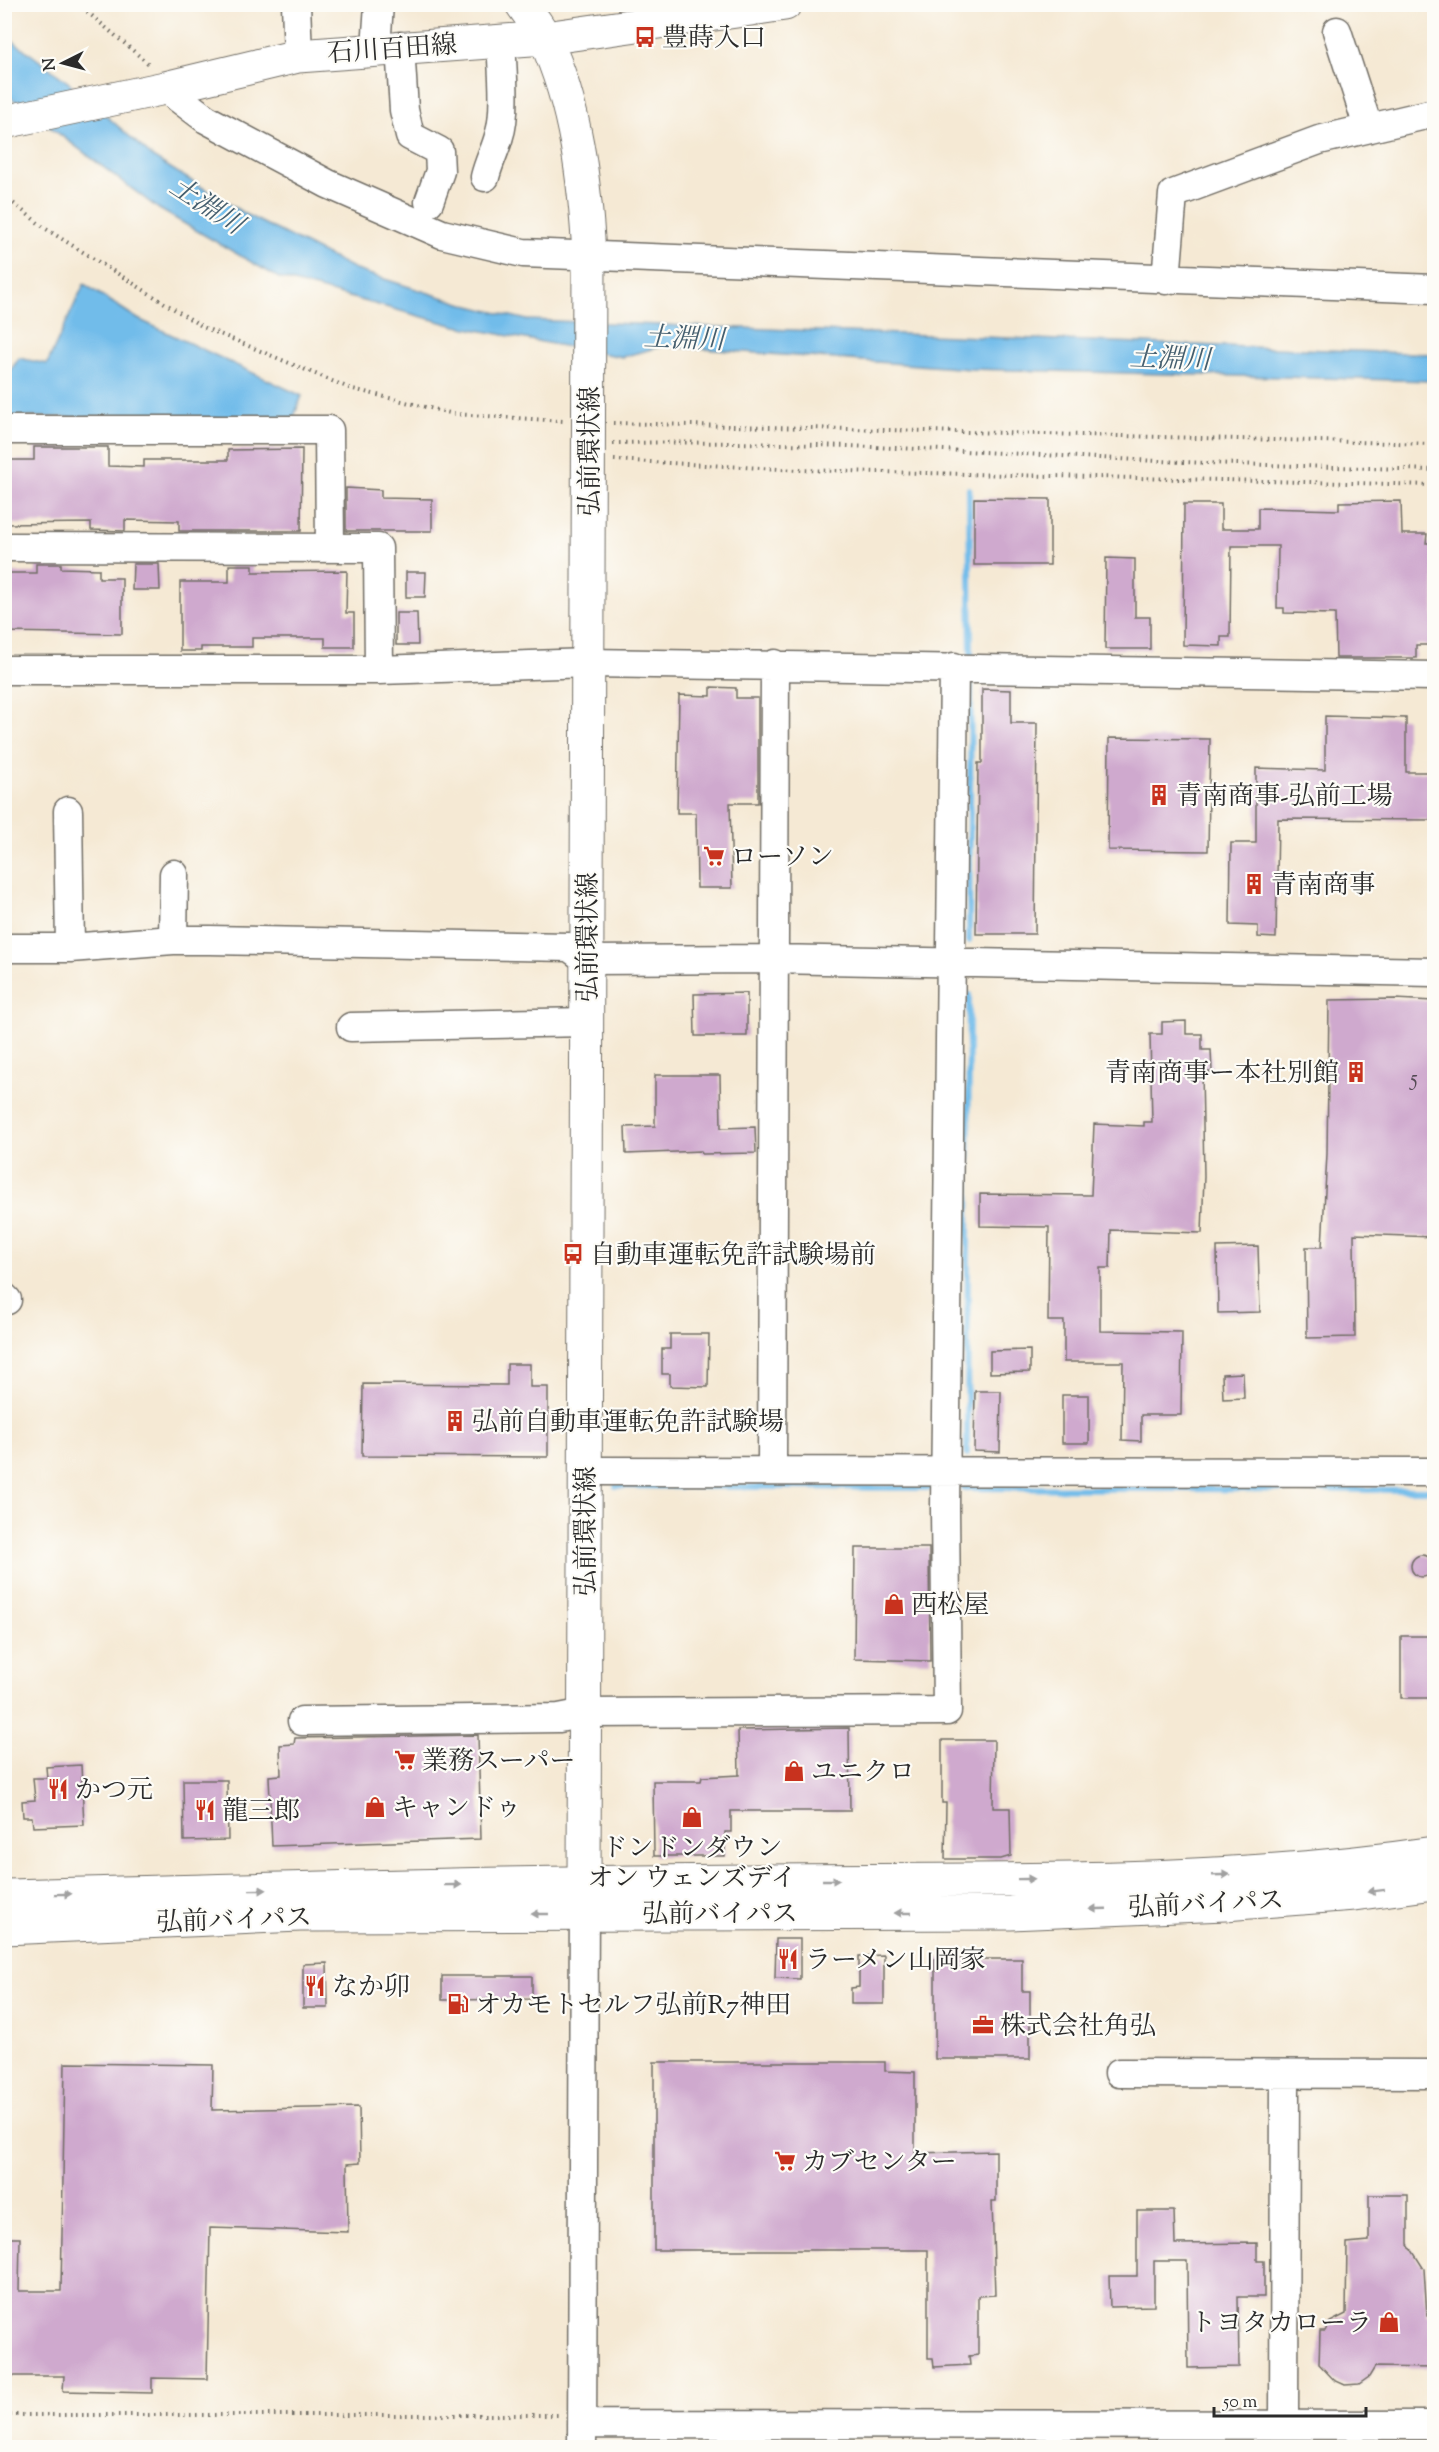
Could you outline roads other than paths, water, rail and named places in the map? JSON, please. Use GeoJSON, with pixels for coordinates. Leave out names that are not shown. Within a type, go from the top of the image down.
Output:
{"type":"FeatureCollection","features":[{"type":"Feature","properties":{"kind":"main road","name":"弘前環状線"},"geometry":{"type":"LineString","coordinates":[[522,4],[545,38],[565,95],[582,167],[589,266],[595,425],[588,663],[584,1898]]}},
{"type":"Feature","properties":{"kind":"main road","name":"石川百田線"},"geometry":{"type":"LineString","coordinates":[[4,122],[165,88],[298,56],[388,47],[545,38],[785,4]]}},
{"type":"Feature","properties":{"kind":"main road","name":"弘前バイパス"},"geometry":{"type":"LineString","coordinates":[[4,1928],[300,1915],[584,1898],[1230,1875],[1434,1853]]}},
{"type":"Feature","properties":{"kind":"main road","name":"弘前バイパス"},"geometry":{"type":"LineString","coordinates":[[4,1896],[584,1898],[1010,1913],[1226,1904],[1354,1894],[1434,1883]]}},
{"type":"Feature","properties":{"kind":"street"},"geometry":{"type":"LineString","coordinates":[[296,4],[298,56]]}},
{"type":"Feature","properties":{"kind":"street"},"geometry":{"type":"LineString","coordinates":[[379,4],[410,136],[438,151],[440,171],[429,202]]}},
{"type":"Feature","properties":{"kind":"street"},"geometry":{"type":"LineString","coordinates":[[1336,31],[1368,127]]}},
{"type":"Feature","properties":{"kind":"street"},"geometry":{"type":"LineString","coordinates":[[485,177],[491,153],[500,135],[503,85],[501,41]]}},
{"type":"Feature","properties":{"kind":"street"},"geometry":{"type":"LineString","coordinates":[[165,88],[206,119],[328,184],[442,234],[589,266],[1166,280],[1434,290]]}},
{"type":"Feature","properties":{"kind":"street"},"geometry":{"type":"LineString","coordinates":[[1166,280],[1173,194],[1319,140],[1434,113]]}},
{"type":"Feature","properties":{"kind":"street"},"geometry":{"type":"LineString","coordinates":[[4,430],[329,430],[330,548]]}},
{"type":"Feature","properties":{"kind":"street"},"geometry":{"type":"LineString","coordinates":[[4,547],[378,548],[379,670]]}},
{"type":"Feature","properties":{"kind":"street"},"geometry":{"type":"LineString","coordinates":[[4,670],[379,670],[588,663],[775,664],[1434,676]]}},
{"type":"Feature","properties":{"kind":"street"},"geometry":{"type":"LineString","coordinates":[[772,1470],[775,664]]}},
{"type":"Feature","properties":{"kind":"street"},"geometry":{"type":"LineString","coordinates":[[302,1721],[559,1718],[585,1713],[947,1711],[954,667]]}},
{"type":"Feature","properties":{"kind":"street"},"geometry":{"type":"LineString","coordinates":[[68,811],[70,948]]}},
{"type":"Feature","properties":{"kind":"street"},"geometry":{"type":"LineString","coordinates":[[173,940],[174,874]]}},
{"type":"Feature","properties":{"kind":"street"},"geometry":{"type":"LineString","coordinates":[[4,948],[70,948],[173,940],[569,947],[587,960],[774,959],[1434,972]]}},
{"type":"Feature","properties":{"kind":"street"},"geometry":{"type":"LineString","coordinates":[[351,1027],[587,1022]]}},
{"type":"Feature","properties":{"kind":"street"},"geometry":{"type":"LineString","coordinates":[[586,1471],[1434,1472]]}},
{"type":"Feature","properties":{"kind":"street"},"geometry":{"type":"LineString","coordinates":[[584,1898],[582,2436],[1196,2436],[1284,2425],[1434,2425]]}},
{"type":"Feature","properties":{"kind":"street"},"geometry":{"type":"LineString","coordinates":[[1119,2073],[1434,2074]]}},
{"type":"Feature","properties":{"kind":"street"},"geometry":{"type":"LineString","coordinates":[[1284,2425],[1286,2074]]}},
{"type":"Feature","properties":{"kind":"water","name":"土淵川"},"geometry":{"type":"Polygon","coordinates":[[[4,34],[69,83],[154,158],[247,215],[359,271],[470,306],[527,320],[1434,354],[1434,381],[971,369],[663,346],[622,357],[456,326],[279,278],[159,209],[5,93],[4,34]]]}},
{"type":"Feature","properties":{"kind":"water"},"geometry":{"type":"Polygon","coordinates":[[[84,284],[138,319],[302,396],[293,419],[5,417],[4,380],[19,358],[47,364],[84,284]]]}},
{"type":"Feature","properties":{"kind":"waterway"},"geometry":{"type":"LineString","coordinates":[[969,489],[971,656]]}},
{"type":"Feature","properties":{"kind":"waterway"},"geometry":{"type":"LineString","coordinates":[[969,941],[971,680]]}},
{"type":"Feature","properties":{"kind":"waterway"},"geometry":{"type":"LineString","coordinates":[[967,1454],[969,995]]}},
{"type":"Feature","properties":{"kind":"waterway"},"geometry":{"type":"LineString","coordinates":[[616,1486],[934,1488]]}},
{"type":"Feature","properties":{"kind":"waterway"},"geometry":{"type":"LineString","coordinates":[[964,1488],[1434,1490]]}},
{"type":"Feature","properties":{"kind":"place","name":"豊蒔入口"},"geometry":{"type":"Point","coordinates":[645,37]}},
{"type":"Feature","properties":{"kind":"place","name":"青南商事-弘前工場"},"geometry":{"type":"Point","coordinates":[1159,795]}},
{"type":"Feature","properties":{"kind":"place","name":"ローソン"},"geometry":{"type":"Point","coordinates":[714,856]}},
{"type":"Feature","properties":{"kind":"place","name":"青南商事"},"geometry":{"type":"Point","coordinates":[1254,884]}},
{"type":"Feature","properties":{"kind":"place","name":"青南商事ー本社別館"},"geometry":{"type":"Point","coordinates":[1356,1072]}},
{"type":"Feature","properties":{"kind":"place","name":"自動車運転免許試験場前"},"geometry":{"type":"Point","coordinates":[573,1254]}},
{"type":"Feature","properties":{"kind":"place","name":"弘前自動車運転免許試験場"},"geometry":{"type":"Point","coordinates":[455,1421]}},
{"type":"Feature","properties":{"kind":"place","name":"西松屋"},"geometry":{"type":"Point","coordinates":[894,1604]}},
{"type":"Feature","properties":{"kind":"place","name":"業務スーパー"},"geometry":{"type":"Point","coordinates":[405,1760]}},
{"type":"Feature","properties":{"kind":"place","name":"ユニクロ"},"geometry":{"type":"Point","coordinates":[794,1771]}},
{"type":"Feature","properties":{"kind":"place","name":"かつ元"},"geometry":{"type":"Point","coordinates":[58,1789]}},
{"type":"Feature","properties":{"kind":"place","name":"キャンドゥ"},"geometry":{"type":"Point","coordinates":[375,1807]}},
{"type":"Feature","properties":{"kind":"place","name":"龍三郎"},"geometry":{"type":"Point","coordinates":[205,1810]}},
{"type":"Feature","properties":{"kind":"place","name":"ドンドンダウン オン ウェンズデイ"},"geometry":{"type":"Point","coordinates":[692,1817]}},
{"type":"Feature","properties":{"kind":"place","name":"ラーメン山岡家"},"geometry":{"type":"Point","coordinates":[788,1959]}},
{"type":"Feature","properties":{"kind":"place","name":"なか卯"},"geometry":{"type":"Point","coordinates":[315,1986]}},
{"type":"Feature","properties":{"kind":"place","name":"オカモトセルフ弘前R7神田"},"geometry":{"type":"Point","coordinates":[458,2004]}},
{"type":"Feature","properties":{"kind":"place","name":"株式会社角弘"},"geometry":{"type":"Point","coordinates":[983,2025]}},
{"type":"Feature","properties":{"kind":"place","name":"カブセンター"},"geometry":{"type":"Point","coordinates":[785,2161]}},
{"type":"Feature","properties":{"kind":"place","name":"トヨタカローラ"},"geometry":{"type":"Point","coordinates":[1389,2322]}}]}
